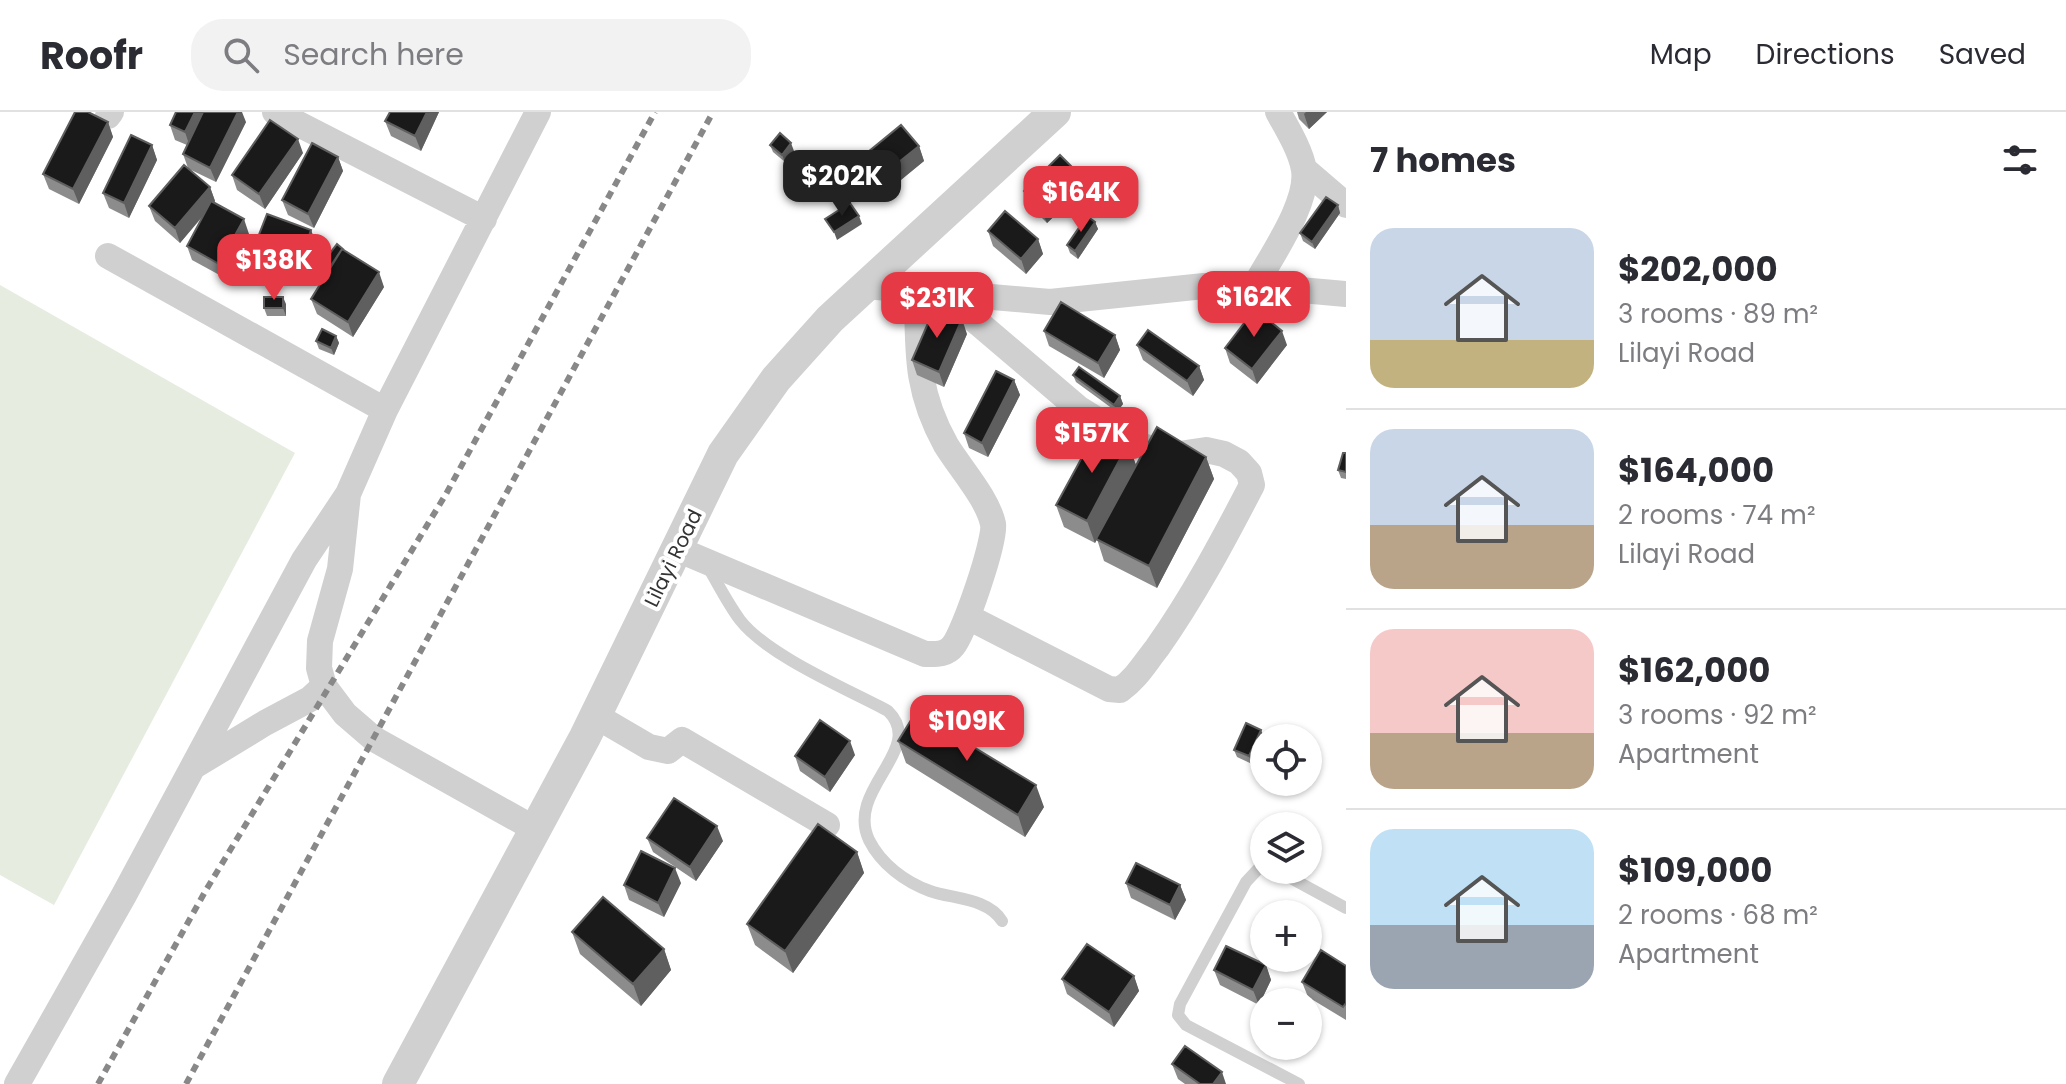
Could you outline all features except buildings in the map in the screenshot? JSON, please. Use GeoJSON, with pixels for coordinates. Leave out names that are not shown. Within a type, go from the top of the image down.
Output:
{"type":"FeatureCollection","features":[{"type":"Feature","properties":{"kind":"street"},"geometry":{"type":"LineString","coordinates":[[275,112],[484,219]]}},
{"type":"Feature","properties":{"kind":"street"},"geometry":{"type":"LineString","coordinates":[[17,1084],[124,895],[304,560],[348,494],[385,410],[538,112]]}},
{"type":"Feature","properties":{"kind":"street","name":"Lilayi Road"},"geometry":{"type":"LineString","coordinates":[[398,1084],[596,716],[690,555],[723,454],[776,379],[830,319],[1055,112]]}},
{"type":"Feature","properties":{"kind":"street"},"geometry":{"type":"LineString","coordinates":[[1255,286],[1302,197],[1304,169],[1278,112]]}},
{"type":"Feature","properties":{"kind":"street"},"geometry":{"type":"LineString","coordinates":[[1304,169],[1346,205]]}},
{"type":"Feature","properties":{"kind":"street"},"geometry":{"type":"LineString","coordinates":[[108,256],[385,410]]}},
{"type":"Feature","properties":{"kind":"street"},"geometry":{"type":"LineString","coordinates":[[865,286],[1050,302],[1204,286],[1255,286],[1346,294]]}},
{"type":"Feature","properties":{"kind":"street"},"geometry":{"type":"LineString","coordinates":[[690,555],[925,654],[940,655],[951,649],[968,617],[994,525],[984,503],[945,443],[926,401],[918,372],[930,291]]}},
{"type":"Feature","properties":{"kind":"street"},"geometry":{"type":"LineString","coordinates":[[930,291],[1078,408],[1133,442],[1156,451],[1179,454],[1206,450],[1224,454],[1239,462],[1249,473],[1252,485],[1225,539],[1177,620],[1131,683],[1120,690],[1109,689],[968,617]]}},
{"type":"Feature","properties":{"kind":"street"},"geometry":{"type":"LineString","coordinates":[[348,494],[340,569],[320,641],[319,668],[324,686],[345,714],[374,739],[535,829]]}},
{"type":"Feature","properties":{"kind":"street"},"geometry":{"type":"LineString","coordinates":[[193,767],[310,699],[324,686]]}},
{"type":"Feature","properties":{"kind":"street"},"geometry":{"type":"LineString","coordinates":[[596,716],[649,747],[668,751],[682,740],[827,825]]}},
{"type":"Feature","properties":{"kind":"lane"},"geometry":{"type":"LineString","coordinates":[[690,555],[741,621],[757,636],[788,657],[888,711],[898,720],[901,731],[898,744],[865,806],[863,821],[870,840],[885,862],[906,880],[929,890],[973,901],[997,913],[1002,921]]}},
{"type":"Feature","properties":{"kind":"lane"},"geometry":{"type":"LineString","coordinates":[[1250,878],[1180,1004],[1178,1015],[1186,1025],[1299,1084]]}},
{"type":"Feature","properties":{"kind":"lane"},"geometry":{"type":"LineString","coordinates":[[1302,884],[1346,908]]}},
{"type":"Feature","properties":{"kind":"shaded area"},"geometry":{"type":"Polygon","coordinates":[[[0,285],[295,453],[54,905],[0,875],[0,285]]]}},
{"type":"Feature","properties":{"kind":"railway"},"geometry":{"type":"LineString","coordinates":[[98,1084],[206,890],[446,494],[655,112]]}},
{"type":"Feature","properties":{"kind":"railway"},"geometry":{"type":"LineString","coordinates":[[186,1084],[713,112]]}}]}
